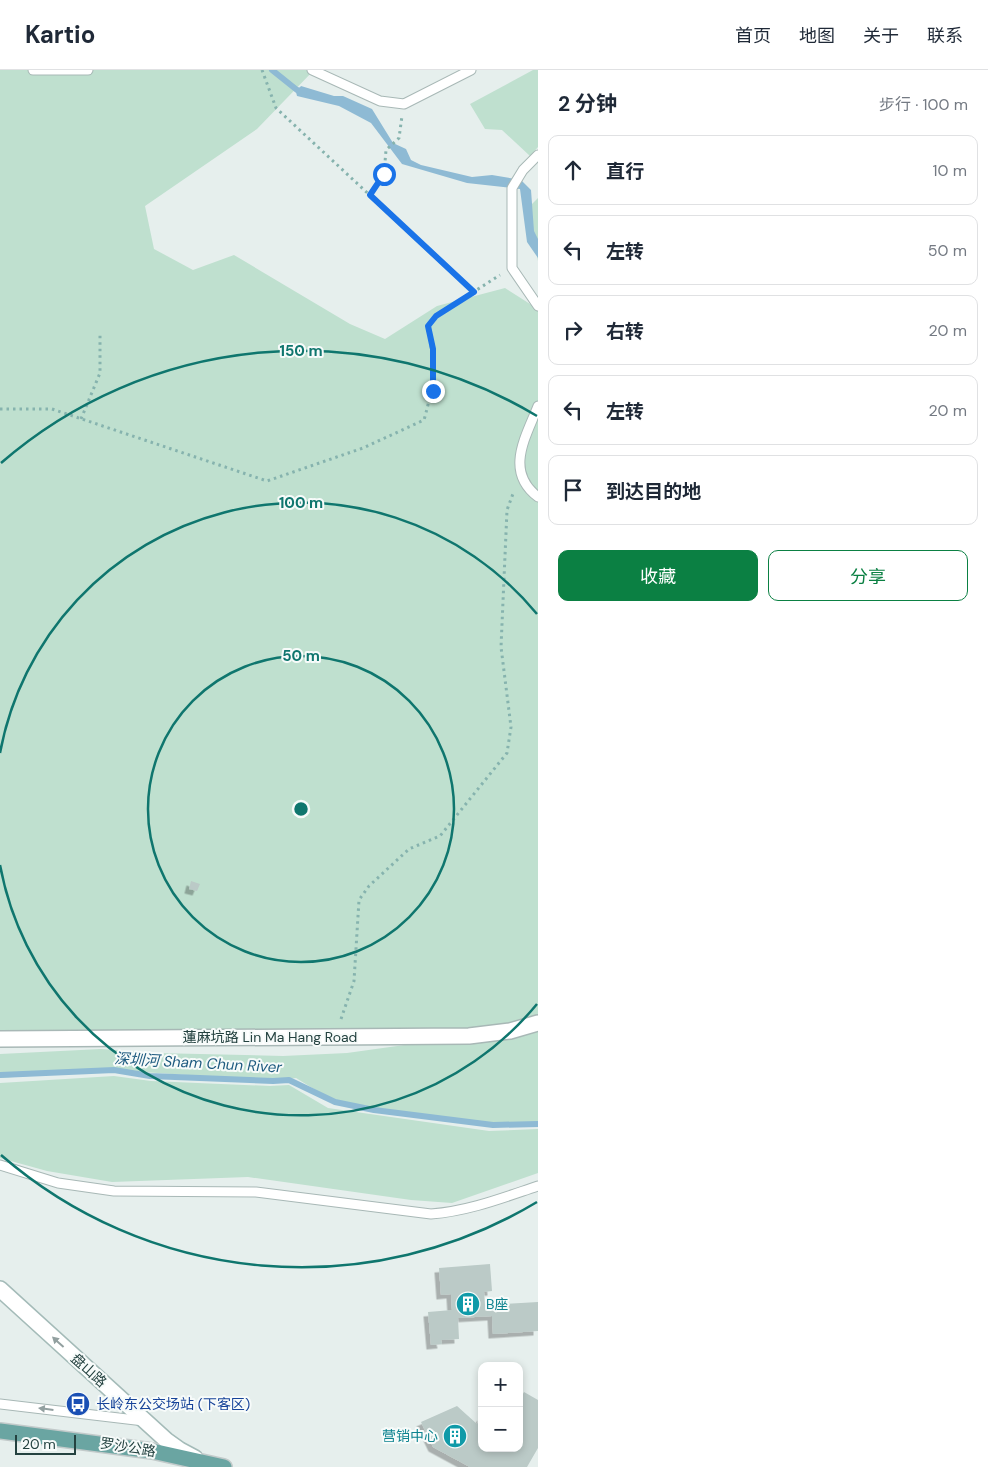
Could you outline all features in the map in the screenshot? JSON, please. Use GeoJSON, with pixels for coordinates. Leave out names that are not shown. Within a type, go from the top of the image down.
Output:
{"type":"FeatureCollection","features":[{"type":"Feature","properties":{"kind":"main road","name":"罗沙公路"},"geometry":{"type":"LineString","coordinates":[[0,1431],[97,1442],[224,1467]]}},
{"type":"Feature","properties":{"kind":"street","name":"蓮麻坑路 Lin Ma Hang Road"},"geometry":{"type":"LineString","coordinates":[[0,1039],[469,1036],[510,1031],[538,1023]]}},
{"type":"Feature","properties":{"kind":"street","name":"盘山路"},"geometry":{"type":"LineString","coordinates":[[0,1289],[146,1422],[180,1450],[206,1462]]}},
{"type":"Feature","properties":{"kind":"lane"},"geometry":{"type":"LineString","coordinates":[[33,70],[88,70]]}},
{"type":"Feature","properties":{"kind":"lane"},"geometry":{"type":"LineString","coordinates":[[312,70],[380,101],[404,104],[471,70]]}},
{"type":"Feature","properties":{"kind":"lane"},"geometry":{"type":"LineString","coordinates":[[538,155],[523,170],[512,188],[512,268],[538,306]]}},
{"type":"Feature","properties":{"kind":"lane"},"geometry":{"type":"LineString","coordinates":[[538,406],[519,455],[520,474],[538,497]]}},
{"type":"Feature","properties":{"kind":"lane"},"geometry":{"type":"LineString","coordinates":[[0,1165],[58,1183],[114,1191],[256,1192],[431,1214],[456,1212],[484,1205],[538,1186]]}},
{"type":"Feature","properties":{"kind":"lane"},"geometry":{"type":"LineString","coordinates":[[0,1404],[146,1422]]}},
{"type":"Feature","properties":{"kind":"path"},"geometry":{"type":"LineString","coordinates":[[262,70],[276,108],[474,292]]}},
{"type":"Feature","properties":{"kind":"path"},"geometry":{"type":"LineString","coordinates":[[370,195],[384,174],[386,150],[399,138],[404,104]]}},
{"type":"Feature","properties":{"kind":"path"},"geometry":{"type":"LineString","coordinates":[[0,409],[52,409],[267,481],[363,448],[424,420],[433,391],[433,349],[428,326],[436,316],[512,268]]}},
{"type":"Feature","properties":{"kind":"path"},"geometry":{"type":"LineString","coordinates":[[80,419],[100,373],[100,335]]}},
{"type":"Feature","properties":{"kind":"path"},"geometry":{"type":"LineString","coordinates":[[341,1019],[354,981],[359,900],[369,886],[409,849],[440,836],[507,753],[511,727],[501,647],[502,586],[507,510],[520,474]]}},
{"type":"Feature","properties":{"kind":"green space"},"geometry":{"type":"Polygon","coordinates":[[[0,70],[314,70],[257,129],[145,206],[154,249],[193,270],[234,255],[350,324],[385,339],[437,306],[505,288],[538,309],[538,1021],[473,1030],[0,1030],[0,70]]]}},
{"type":"Feature","properties":{"kind":"green space"},"geometry":{"type":"Polygon","coordinates":[[[533,70],[538,70],[538,147],[530,156],[502,130],[485,129],[470,104],[533,70]]]}},
{"type":"Feature","properties":{"kind":"green space"},"geometry":{"type":"Polygon","coordinates":[[[538,198],[538,261],[528,208],[538,198]]]}},
{"type":"Feature","properties":{"kind":"green space"},"geometry":{"type":"Polygon","coordinates":[[[538,1025],[538,1125],[498,1125],[335,1102],[296,1078],[273,1081],[114,1070],[0,1078],[0,1054],[101,1049],[155,1053],[283,1056],[347,1053],[469,1036],[526,1035],[538,1025]]]}},
{"type":"Feature","properties":{"kind":"green space"},"geometry":{"type":"Polygon","coordinates":[[[114,1076],[151,1081],[270,1086],[289,1085],[328,1108],[489,1131],[538,1129],[538,1173],[452,1203],[411,1200],[248,1177],[112,1182],[47,1171],[0,1158],[0,1083],[114,1076]]]}},
{"type":"Feature","properties":{"kind":"water"},"geometry":{"type":"Polygon","coordinates":[[[301,86],[334,96],[343,96],[372,109],[393,143],[406,149],[411,160],[421,165],[472,177],[492,175],[521,180],[531,190],[534,231],[538,239],[538,258],[527,242],[520,189],[467,183],[402,164],[371,123],[339,106],[297,96],[296,92],[301,86]]]}},
{"type":"Feature","properties":{"kind":"building"},"geometry":{"type":"Polygon","coordinates":[[[191,881],[200,884],[197,891],[189,889],[191,881]]]}},
{"type":"Feature","properties":{"kind":"building","name":"B座"},"geometry":{"type":"Polygon","coordinates":[[[490,1264],[492,1291],[484,1292],[485,1305],[538,1302],[538,1331],[493,1334],[492,1316],[458,1318],[459,1339],[441,1340],[442,1344],[431,1345],[428,1312],[452,1310],[451,1294],[441,1295],[439,1268],[490,1264]]]}},
{"type":"Feature","properties":{"kind":"building","name":"营销中心"},"geometry":{"type":"Polygon","coordinates":[[[524,1392],[538,1400],[538,1448],[527,1467],[470,1467],[433,1447],[421,1422],[457,1406],[477,1424],[478,1422],[478,1452],[523,1452],[524,1392]]]}},
{"type":"Feature","properties":{"kind":"waterway"},"geometry":{"type":"LineString","coordinates":[[272,70],[297,90],[304,92]]}},
{"type":"Feature","properties":{"kind":"waterway","name":"深圳河 Sham Chun River"},"geometry":{"type":"LineString","coordinates":[[0,1075],[114,1070],[150,1076],[289,1080],[335,1102],[374,1110],[493,1125],[538,1124]]}},
{"type":"Feature","properties":{"kind":"place","name":"B座"},"geometry":{"type":"Point","coordinates":[468,1304]}},
{"type":"Feature","properties":{"kind":"place","name":"长岭东公交场站 (下客区)"},"geometry":{"type":"Point","coordinates":[78,1404]}},
{"type":"Feature","properties":{"kind":"place","name":"营销中心"},"geometry":{"type":"Point","coordinates":[455,1436]}},
{"type":"Feature","properties":{"kind":"route"},"geometry":{"type":"LineString","coordinates":[[384,174],[370,195],[474,292],[436,316],[428,326],[433,349],[433,391]]}}]}
